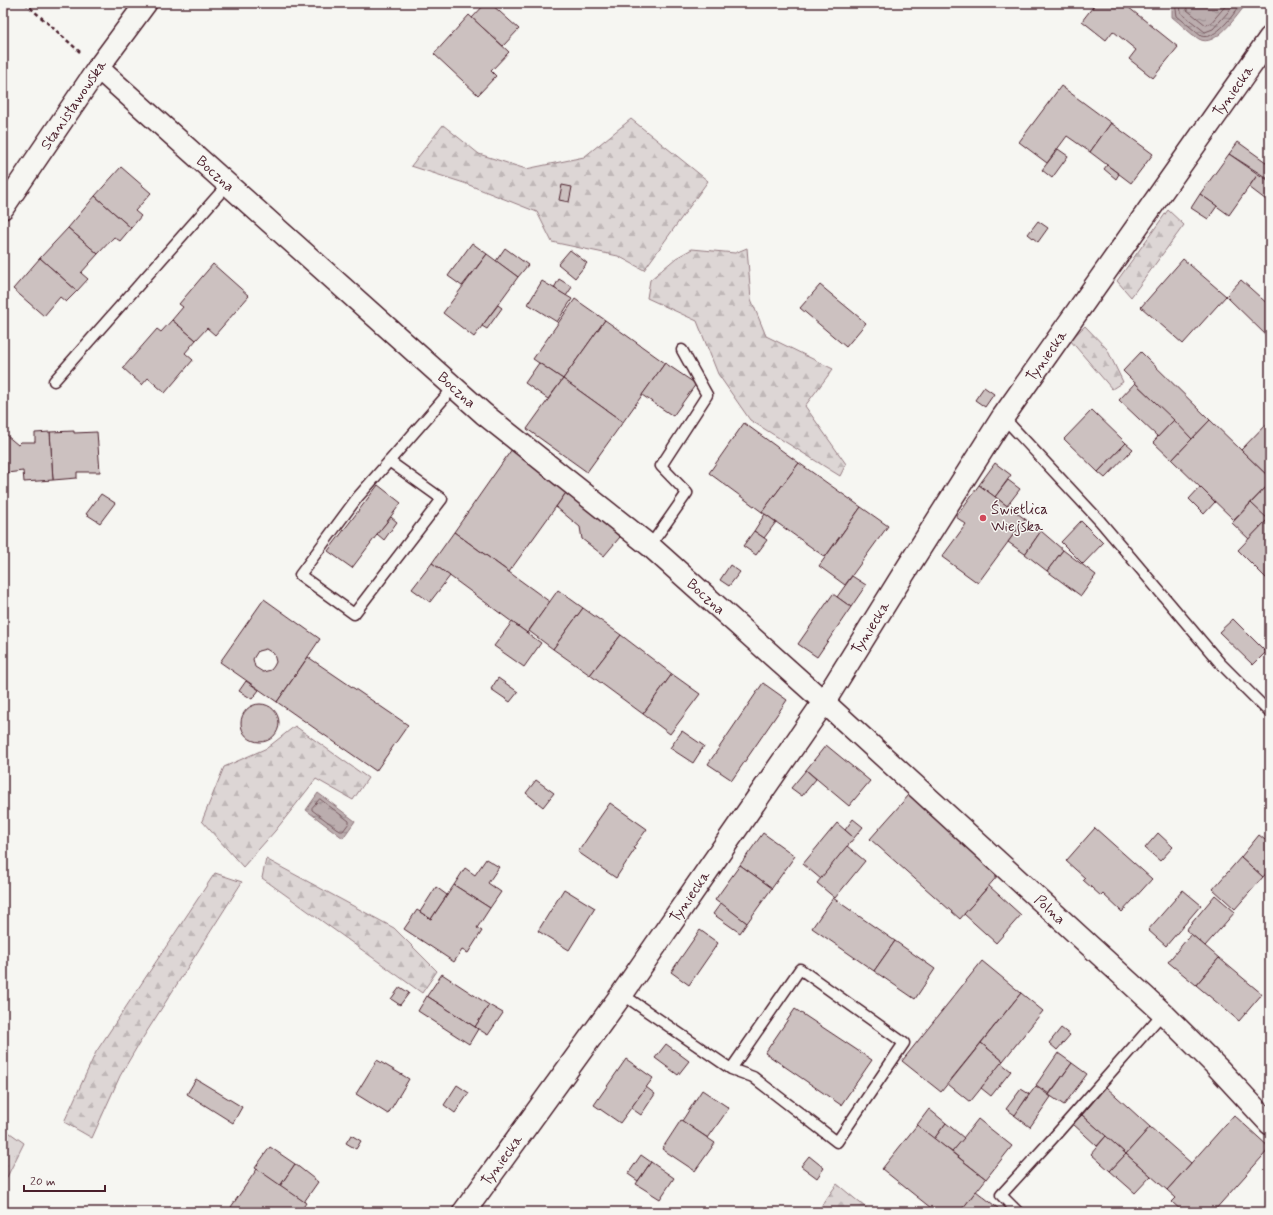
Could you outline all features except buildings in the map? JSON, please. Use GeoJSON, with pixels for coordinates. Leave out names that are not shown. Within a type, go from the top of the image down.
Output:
{"type":"FeatureCollection","features":[{"type":"Feature","properties":{"kind":"street","name":"Stanisławowska"},"geometry":{"type":"LineString","coordinates":[[3,208],[98,68],[146,3]]}},
{"type":"Feature","properties":{"kind":"street","name":"Tyniecka"},"geometry":{"type":"LineString","coordinates":[[466,1211],[622,994],[824,702],[1003,417],[1270,38]]}},
{"type":"Feature","properties":{"kind":"street","name":"Boczna"},"geometry":{"type":"LineString","coordinates":[[98,68],[484,414],[650,546],[824,702]]}},
{"type":"Feature","properties":{"kind":"street","name":"Polna"},"geometry":{"type":"LineString","coordinates":[[824,702],[1163,1014],[1220,1069],[1270,1124]]}},
{"type":"Feature","properties":{"kind":"lane"},"geometry":{"type":"LineString","coordinates":[[54,381],[228,184]]}},
{"type":"Feature","properties":{"kind":"lane"},"geometry":{"type":"LineString","coordinates":[[650,546],[688,493],[661,466],[707,396],[682,350]]}},
{"type":"Feature","properties":{"kind":"lane"},"geometry":{"type":"LineString","coordinates":[[389,461],[442,499],[354,614],[300,575],[357,498],[389,461],[454,387]]}},
{"type":"Feature","properties":{"kind":"lane"},"geometry":{"type":"LineString","coordinates":[[1003,417],[1100,521],[1220,663],[1270,713]]}},
{"type":"Feature","properties":{"kind":"lane"},"geometry":{"type":"LineString","coordinates":[[622,994],[731,1069],[753,1076],[837,1142],[904,1042],[800,969],[731,1069]]}},
{"type":"Feature","properties":{"kind":"lane"},"geometry":{"type":"LineString","coordinates":[[1018,1212],[1001,1195],[1163,1014]]}},
{"type":"Feature","properties":{"kind":"path"},"geometry":{"type":"LineString","coordinates":[[25,3],[98,68]]}},
{"type":"Feature","properties":{"kind":"green space"},"geometry":{"type":"Polygon","coordinates":[[[631,119],[708,181],[644,270],[618,256],[552,242],[537,212],[464,183],[411,166],[443,125],[479,154],[526,169],[584,157],[631,119]]]}},
{"type":"Feature","properties":{"kind":"green space"},"geometry":{"type":"Polygon","coordinates":[[[1168,210],[1184,225],[1131,297],[1117,281],[1168,210]]]}},
{"type":"Feature","properties":{"kind":"green space"},"geometry":{"type":"Polygon","coordinates":[[[747,248],[751,299],[766,336],[833,369],[805,406],[846,464],[840,476],[750,420],[718,374],[697,321],[647,298],[650,280],[676,258],[692,249],[735,253],[747,248]]]}},
{"type":"Feature","properties":{"kind":"green space"},"geometry":{"type":"Polygon","coordinates":[[[1085,326],[1107,349],[1123,382],[1112,389],[1070,340],[1085,326]]]}},
{"type":"Feature","properties":{"kind":"green space"},"geometry":{"type":"Polygon","coordinates":[[[295,726],[368,778],[353,800],[316,779],[275,831],[243,867],[202,821],[224,767],[267,748],[295,726]]]}},
{"type":"Feature","properties":{"kind":"green space"},"geometry":{"type":"Polygon","coordinates":[[[266,859],[394,928],[437,971],[422,993],[262,878],[266,859]]]}},
{"type":"Feature","properties":{"kind":"green space"},"geometry":{"type":"Polygon","coordinates":[[[215,873],[242,882],[120,1076],[92,1138],[64,1122],[96,1052],[215,873]]]}},
{"type":"Feature","properties":{"kind":"green space"},"geometry":{"type":"Polygon","coordinates":[[[3,1128],[24,1143],[3,1185],[3,1128]]]}},
{"type":"Feature","properties":{"kind":"green space"},"geometry":{"type":"Polygon","coordinates":[[[837,1184],[871,1212],[817,1212],[837,1184]]]}},
{"type":"Feature","properties":{"kind":"water"},"geometry":{"type":"Polygon","coordinates":[[[1172,3],[1247,3],[1226,29],[1212,39],[1205,41],[1195,37],[1172,17],[1172,3]]]}},
{"type":"Feature","properties":{"kind":"water"},"geometry":{"type":"Polygon","coordinates":[[[318,793],[355,821],[343,838],[306,810],[318,793]]]}},
{"type":"Feature","properties":{"kind":"place","name":"Świetlica Wiejska"},"geometry":{"type":"Point","coordinates":[983,518]}}]}
